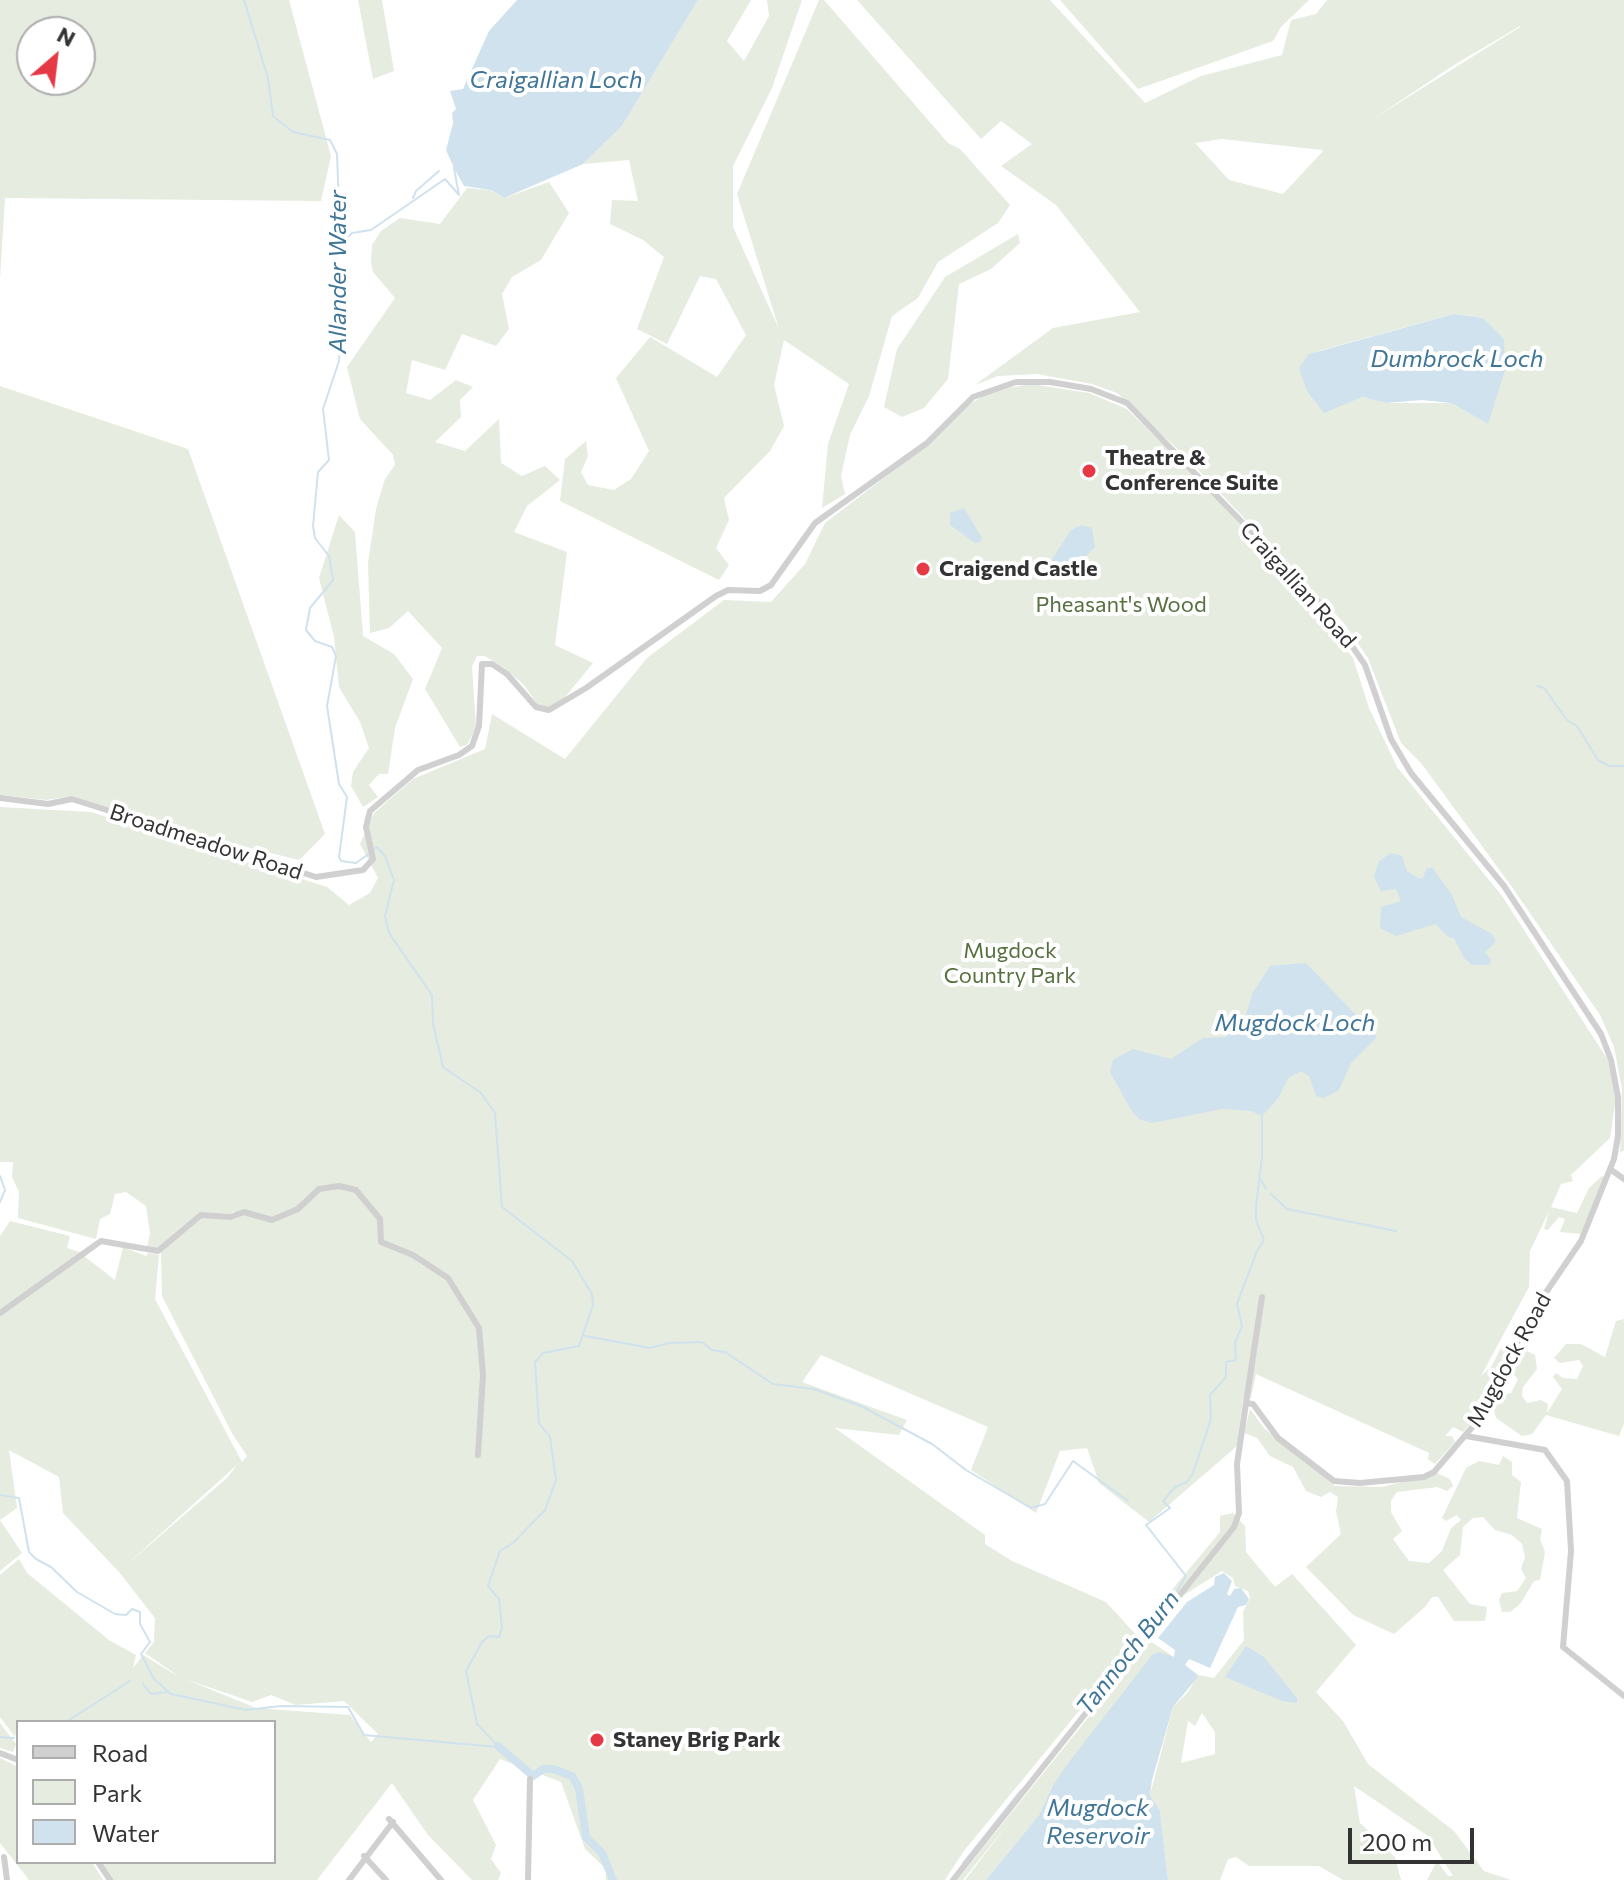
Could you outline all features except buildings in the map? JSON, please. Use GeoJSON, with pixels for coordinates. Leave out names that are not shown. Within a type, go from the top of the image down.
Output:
{"type":"FeatureCollection","features":[{"type":"Feature","properties":{"kind":"street","name":"Craigallian Road"},"geometry":{"type":"LineString","coordinates":[[689,613],[728,590],[760,591],[771,585],[815,523],[927,443],[960,406],[982,391],[1029,381],[1091,389],[1119,398],[1182,457],[1328,611],[1355,646],[1365,665],[1391,739],[1411,773],[1504,886],[1601,1034],[1611,1060],[1618,1097],[1618,1136],[1610,1169]]}},
{"type":"Feature","properties":{"kind":"street","name":"Broadmeadow Road"},"geometry":{"type":"LineString","coordinates":[[0,798],[48,804],[72,799],[316,877],[363,870],[371,865],[372,857],[368,847],[366,817],[380,800],[418,770],[459,755],[472,746],[479,726],[482,664],[492,664],[507,674],[536,707],[549,710],[586,688],[689,613]]}},
{"type":"Feature","properties":{"kind":"street"},"geometry":{"type":"LineString","coordinates":[[1614,1159],[1624,1158]]}},
{"type":"Feature","properties":{"kind":"street"},"geometry":{"type":"LineString","coordinates":[[1610,1169],[1624,1179]]}},
{"type":"Feature","properties":{"kind":"street","name":"Mugdock Road"},"geometry":{"type":"LineString","coordinates":[[1246,1403],[1253,1404],[1278,1438],[1334,1481],[1360,1483],[1424,1477],[1443,1464],[1474,1425],[1536,1307],[1581,1241],[1610,1169]]}},
{"type":"Feature","properties":{"kind":"street"},"geometry":{"type":"LineString","coordinates":[[0,1313],[101,1241],[158,1251],[201,1215],[230,1217],[244,1212],[272,1220],[298,1209],[319,1189],[339,1186],[356,1190],[380,1219],[381,1242],[413,1255],[448,1278],[479,1328],[483,1375],[478,1455]]}},
{"type":"Feature","properties":{"kind":"street"},"geometry":{"type":"LineString","coordinates":[[953,1880],[1234,1527],[1239,1513],[1237,1464],[1262,1297]]}},
{"type":"Feature","properties":{"kind":"street"},"geometry":{"type":"LineString","coordinates":[[1474,1425],[1478,1437]]}},
{"type":"Feature","properties":{"kind":"street"},"geometry":{"type":"LineString","coordinates":[[1466,1436],[1545,1450],[1567,1481],[1571,1551],[1563,1647],[1624,1696]]}},
{"type":"Feature","properties":{"kind":"street"},"geometry":{"type":"LineString","coordinates":[[528,1880],[530,1779]]}},
{"type":"Feature","properties":{"kind":"street"},"geometry":{"type":"LineString","coordinates":[[349,1880],[391,1821],[441,1880]]}},
{"type":"Feature","properties":{"kind":"street"},"geometry":{"type":"LineString","coordinates":[[364,1856],[386,1880]]}},
{"type":"Feature","properties":{"kind":"street"},"geometry":{"type":"LineString","coordinates":[[4,1857],[7,1880]]}},
{"type":"Feature","properties":{"kind":"green space"},"geometry":{"type":"Polygon","coordinates":[[[0,0],[289,0],[331,156],[321,201],[5,198],[0,279],[0,0]]]}},
{"type":"Feature","properties":{"kind":"green space"},"geometry":{"type":"Polygon","coordinates":[[[358,0],[382,0],[394,71],[373,79],[358,0]]]}},
{"type":"Feature","properties":{"kind":"green space"},"geometry":{"type":"Polygon","coordinates":[[[698,0],[751,0],[727,41],[744,61],[769,16],[767,0],[802,0],[772,88],[733,166],[733,227],[779,329],[737,194],[819,0],[824,0],[948,143],[960,149],[1010,205],[998,223],[938,262],[918,298],[892,316],[869,396],[850,435],[841,476],[845,494],[822,508],[828,444],[849,384],[784,340],[774,385],[784,426],[770,451],[724,498],[729,520],[716,548],[729,565],[719,580],[560,501],[565,459],[586,441],[588,456],[581,472],[588,485],[614,490],[631,479],[649,451],[616,378],[650,337],[717,377],[746,335],[716,279],[700,276],[667,344],[637,329],[664,257],[643,240],[610,224],[612,200],[638,201],[629,160],[583,164],[622,126],[698,0]]]}},
{"type":"Feature","properties":{"kind":"green space"},"geometry":{"type":"Polygon","coordinates":[[[857,0],[1050,0],[1145,103],[1201,76],[1282,55],[1291,20],[1316,14],[1327,0],[1624,0],[1624,1151],[1620,1152],[1622,1089],[1614,1047],[1600,1015],[1512,887],[1421,763],[1401,743],[1368,658],[1343,622],[1184,455],[1117,393],[1092,384],[1037,374],[998,376],[975,385],[1053,328],[1140,312],[1056,205],[1001,166],[1032,144],[1001,121],[981,139],[857,0]],[[1520,27],[1454,65],[1373,119],[1520,27]],[[1222,139],[1195,143],[1229,180],[1283,194],[1323,151],[1222,139]],[[1454,314],[1318,351],[1362,397],[1386,403],[1451,403],[1488,424],[1483,318],[1454,314]]]}},
{"type":"Feature","properties":{"kind":"green space"},"geometry":{"type":"Polygon","coordinates":[[[1060,0],[1309,0],[1281,27],[1273,41],[1138,89],[1060,0]]]}},
{"type":"Feature","properties":{"kind":"green space"},"geometry":{"type":"Polygon","coordinates":[[[549,182],[569,213],[541,260],[512,277],[502,294],[509,329],[496,346],[462,334],[445,370],[412,360],[406,393],[430,400],[456,380],[473,387],[460,400],[461,417],[435,442],[465,451],[499,419],[501,463],[522,476],[545,466],[560,480],[527,506],[514,532],[567,552],[555,645],[593,663],[561,702],[547,709],[540,708],[524,685],[504,668],[485,656],[477,656],[472,666],[476,728],[467,745],[460,747],[425,689],[442,648],[408,611],[389,628],[370,633],[368,563],[376,509],[385,479],[395,465],[393,455],[360,419],[347,367],[395,298],[373,272],[372,245],[381,231],[400,218],[440,224],[467,188],[490,190],[504,198],[549,182]]]}},
{"type":"Feature","properties":{"kind":"green space"},"geometry":{"type":"Polygon","coordinates":[[[1018,234],[1020,243],[991,269],[959,284],[948,379],[924,408],[902,417],[884,407],[897,349],[945,277],[1018,234]]]}},
{"type":"Feature","properties":{"kind":"green space","name":"Mugdock Country Park"},"geometry":{"type":"Polygon","coordinates":[[[1031,384],[1089,393],[1127,409],[1187,467],[1279,567],[1353,658],[1369,708],[1397,767],[1502,896],[1608,1060],[1616,1098],[1610,1138],[1571,1175],[1573,1181],[1561,1184],[1551,1207],[1577,1213],[1589,1188],[1602,1176],[1605,1177],[1582,1234],[1560,1232],[1565,1219],[1559,1217],[1548,1230],[1544,1229],[1549,1211],[1530,1251],[1529,1287],[1481,1376],[1491,1367],[1502,1346],[1509,1342],[1511,1349],[1472,1422],[1463,1432],[1453,1427],[1445,1436],[1452,1436],[1455,1442],[1435,1464],[1428,1459],[1429,1453],[1256,1374],[1251,1398],[1243,1399],[1237,1446],[1149,1522],[1099,1483],[1087,1448],[1060,1451],[1036,1513],[971,1470],[988,1427],[821,1355],[802,1382],[907,1420],[899,1435],[835,1428],[985,1535],[985,1544],[1012,1561],[1106,1602],[1139,1638],[963,1852],[945,1880],[606,1880],[606,1869],[585,1849],[561,1782],[500,1759],[473,1800],[496,1845],[491,1859],[501,1873],[498,1880],[472,1880],[428,1835],[392,1783],[317,1880],[109,1880],[98,1864],[276,1864],[276,1720],[16,1720],[15,1737],[0,1717],[0,1575],[19,1559],[27,1573],[109,1640],[136,1655],[133,1668],[143,1655],[181,1678],[145,1653],[154,1642],[155,1618],[119,1572],[63,1513],[59,1477],[9,1450],[17,1508],[0,1520],[0,1314],[84,1256],[115,1280],[123,1247],[146,1256],[148,1253],[159,1255],[155,1299],[242,1462],[247,1456],[233,1435],[162,1296],[161,1251],[204,1216],[228,1220],[237,1215],[234,1211],[230,1214],[201,1212],[157,1249],[147,1247],[150,1233],[146,1206],[126,1192],[115,1194],[110,1214],[100,1219],[96,1239],[18,1218],[19,1192],[12,1177],[13,1162],[0,1162],[0,807],[91,812],[327,887],[349,905],[370,893],[378,878],[360,844],[374,813],[413,779],[485,749],[492,714],[565,759],[647,658],[724,600],[771,602],[805,564],[825,523],[928,444],[969,404],[995,390],[1031,384]],[[238,1464],[124,1567],[227,1478],[238,1464]],[[185,1679],[256,1708],[350,1715],[371,1742],[378,1734],[344,1701],[296,1705],[271,1695],[252,1702],[185,1679]]]}},
{"type":"Feature","properties":{"kind":"green space"},"geometry":{"type":"Polygon","coordinates":[[[0,386],[188,449],[325,834],[299,860],[165,827],[72,796],[46,800],[0,795],[0,386]]]}},
{"type":"Feature","properties":{"kind":"green space"},"geometry":{"type":"Polygon","coordinates":[[[339,515],[355,532],[363,636],[394,654],[413,679],[395,728],[388,774],[379,774],[369,785],[378,797],[363,807],[351,786],[353,772],[369,748],[360,722],[339,687],[334,637],[319,578],[339,515]]]}},
{"type":"Feature","properties":{"kind":"green space"},"geometry":{"type":"Polygon","coordinates":[[[10,1221],[70,1236],[67,1248],[82,1253],[0,1309],[0,1236],[10,1221]]]}},
{"type":"Feature","properties":{"kind":"green space"},"geometry":{"type":"Polygon","coordinates":[[[1624,1319],[1624,1424],[1619,1436],[1546,1415],[1532,1434],[1522,1436],[1496,1418],[1493,1407],[1499,1395],[1511,1393],[1518,1379],[1509,1370],[1521,1348],[1535,1355],[1537,1369],[1523,1387],[1522,1396],[1527,1403],[1541,1400],[1548,1404],[1547,1413],[1562,1389],[1553,1377],[1556,1373],[1563,1378],[1577,1379],[1583,1366],[1579,1360],[1560,1363],[1554,1358],[1566,1344],[1581,1344],[1605,1357],[1616,1321],[1624,1319]]]}},
{"type":"Feature","properties":{"kind":"green space"},"geometry":{"type":"Polygon","coordinates":[[[1250,1409],[1264,1428],[1335,1486],[1382,1487],[1437,1473],[1450,1479],[1453,1486],[1447,1491],[1437,1487],[1397,1492],[1391,1501],[1391,1512],[1402,1531],[1393,1539],[1409,1561],[1429,1563],[1442,1551],[1451,1528],[1461,1520],[1457,1515],[1446,1521],[1442,1518],[1466,1468],[1479,1461],[1499,1465],[1503,1456],[1512,1462],[1512,1475],[1521,1482],[1517,1518],[1542,1529],[1540,1539],[1545,1552],[1540,1580],[1534,1581],[1520,1604],[1510,1612],[1502,1612],[1499,1600],[1502,1593],[1517,1591],[1526,1578],[1521,1569],[1525,1557],[1522,1544],[1512,1535],[1495,1530],[1483,1517],[1473,1518],[1463,1527],[1460,1555],[1443,1570],[1470,1604],[1487,1607],[1485,1621],[1454,1621],[1438,1597],[1432,1597],[1394,1634],[1353,1615],[1306,1567],[1341,1534],[1336,1511],[1338,1497],[1330,1492],[1321,1497],[1306,1491],[1293,1467],[1270,1456],[1257,1438],[1244,1433],[1250,1409]]]}},
{"type":"Feature","properties":{"kind":"green space"},"geometry":{"type":"Polygon","coordinates":[[[1233,1513],[1245,1526],[1246,1552],[1275,1587],[1292,1574],[1356,1645],[1316,1692],[1343,1721],[1368,1764],[1454,1831],[1484,1871],[1511,1880],[1427,1880],[1437,1861],[1448,1876],[1453,1876],[1428,1836],[1354,1786],[1360,1823],[1395,1857],[1401,1880],[1343,1880],[1319,1866],[1249,1866],[1236,1857],[1228,1859],[1220,1880],[1168,1880],[1160,1811],[1150,1795],[1173,1707],[1188,1692],[1198,1675],[1214,1678],[1244,1640],[1243,1612],[1250,1598],[1248,1591],[1235,1586],[1233,1578],[1222,1571],[1165,1607],[1165,1598],[1220,1532],[1220,1516],[1233,1513]],[[1202,1713],[1195,1726],[1188,1721],[1181,1763],[1215,1754],[1215,1732],[1202,1713]]]}},
{"type":"Feature","properties":{"kind":"green space"},"geometry":{"type":"Polygon","coordinates":[[[0,1520],[22,1553],[0,1571],[0,1520]]]}},
{"type":"Feature","properties":{"kind":"green space"},"geometry":{"type":"Polygon","coordinates":[[[1150,1641],[1174,1657],[1112,1710],[1053,1785],[1039,1815],[986,1880],[965,1880],[1012,1819],[963,1880],[957,1880],[1150,1641]]]}},
{"type":"Feature","properties":{"kind":"green space"},"geometry":{"type":"Polygon","coordinates":[[[0,1723],[16,1744],[13,1752],[0,1748],[0,1723]]]}},
{"type":"Feature","properties":{"kind":"green space"},"geometry":{"type":"Polygon","coordinates":[[[0,1758],[16,1766],[16,1863],[0,1843],[0,1758]]]}},
{"type":"Feature","properties":{"kind":"green space"},"geometry":{"type":"Polygon","coordinates":[[[16,1864],[93,1864],[103,1880],[29,1880],[16,1864]]]}},
{"type":"Feature","properties":{"kind":"water","name":"Craigallian Loch"},"geometry":{"type":"Polygon","coordinates":[[[517,0],[698,0],[622,126],[583,164],[504,198],[491,190],[464,186],[446,150],[453,123],[452,113],[456,109],[450,91],[463,89],[489,31],[517,0]]]}},
{"type":"Feature","properties":{"kind":"water","name":"Dumbrock Loch"},"geometry":{"type":"Polygon","coordinates":[[[1454,314],[1483,318],[1504,339],[1505,370],[1488,424],[1451,403],[1422,400],[1386,403],[1362,397],[1324,413],[1307,391],[1299,368],[1309,354],[1454,314]]]}},
{"type":"Feature","properties":{"kind":"water"},"geometry":{"type":"Polygon","coordinates":[[[964,508],[982,538],[980,542],[975,543],[950,525],[950,513],[964,508]]]}},
{"type":"Feature","properties":{"kind":"water"},"geometry":{"type":"Polygon","coordinates":[[[1082,525],[1092,528],[1095,547],[1070,571],[1056,575],[1048,569],[1051,561],[1071,530],[1082,525]]]}},
{"type":"Feature","properties":{"kind":"water"},"geometry":{"type":"Polygon","coordinates":[[[1391,853],[1402,856],[1407,871],[1418,878],[1423,878],[1426,869],[1432,867],[1452,895],[1461,917],[1492,934],[1496,942],[1485,952],[1491,960],[1489,965],[1472,965],[1464,958],[1454,938],[1448,937],[1436,924],[1396,936],[1380,928],[1381,907],[1401,901],[1396,889],[1381,891],[1374,877],[1379,861],[1391,853]]]}},
{"type":"Feature","properties":{"kind":"water","name":"Mugdock Loch"},"geometry":{"type":"Polygon","coordinates":[[[1306,963],[1377,1037],[1351,1063],[1339,1090],[1324,1098],[1316,1096],[1309,1076],[1301,1071],[1288,1078],[1279,1097],[1262,1116],[1251,1111],[1222,1109],[1152,1123],[1139,1119],[1131,1110],[1110,1072],[1113,1060],[1133,1049],[1171,1059],[1203,1038],[1226,1037],[1244,1022],[1252,994],[1270,966],[1306,963]]]}},
{"type":"Feature","properties":{"kind":"water","name":"Mugdock Reservoir"},"geometry":{"type":"Polygon","coordinates":[[[1224,1573],[1232,1581],[1227,1594],[1230,1596],[1234,1589],[1241,1588],[1249,1599],[1246,1605],[1238,1607],[1210,1668],[1189,1659],[1185,1665],[1198,1675],[1173,1707],[1152,1780],[1150,1795],[1160,1811],[1168,1880],[986,1880],[1039,1815],[1053,1785],[1069,1762],[1153,1654],[1159,1652],[1174,1657],[1175,1650],[1158,1638],[1187,1602],[1214,1585],[1215,1577],[1224,1573]]]}},
{"type":"Feature","properties":{"kind":"water"},"geometry":{"type":"Polygon","coordinates":[[[1246,1646],[1264,1657],[1297,1698],[1297,1703],[1282,1701],[1225,1677],[1246,1646]]]}},
{"type":"Feature","properties":{"kind":"waterway","name":"Allander Water"},"geometry":{"type":"LineString","coordinates":[[244,0],[268,78],[273,116],[293,132],[330,140],[337,154],[340,234],[336,269],[340,280],[334,334],[340,343],[339,361],[323,409],[329,460],[318,472],[313,526],[315,538],[329,556],[333,580],[310,608],[306,630],[315,641],[332,647],[336,656],[327,706],[339,784],[347,797],[339,857],[341,861],[356,863],[370,853]]}},
{"type":"Feature","properties":{"kind":"waterway"},"geometry":{"type":"LineString","coordinates":[[340,245],[352,233],[371,230],[445,179],[459,195],[454,168]]}},
{"type":"Feature","properties":{"kind":"waterway"},"geometry":{"type":"LineString","coordinates":[[413,198],[416,191],[439,171]]}},
{"type":"Feature","properties":{"kind":"waterway"},"geometry":{"type":"LineString","coordinates":[[1537,686],[1544,688],[1567,720],[1577,726],[1598,760],[1609,766],[1624,766]]}},
{"type":"Feature","properties":{"kind":"waterway","name":"Allander Water"},"geometry":{"type":"LineString","coordinates":[[374,849],[377,847],[385,856],[394,880],[385,916],[389,933],[432,995],[433,1024],[443,1067],[481,1093],[495,1113],[502,1207],[572,1261],[592,1294],[593,1305],[579,1346],[543,1353],[535,1362],[539,1423],[550,1437],[556,1480],[545,1510],[513,1543],[500,1551],[488,1586],[499,1599],[502,1628],[499,1637],[489,1636],[482,1642],[466,1671],[477,1724],[498,1746]]}},
{"type":"Feature","properties":{"kind":"waterway","name":"Tannoch Burn"},"geometry":{"type":"LineString","coordinates":[[1172,1600],[1186,1576],[1146,1525],[1170,1508],[1163,1501],[1175,1487],[1187,1482],[1193,1473],[1211,1419],[1210,1395],[1226,1377],[1226,1362],[1236,1360],[1235,1343],[1242,1326],[1237,1304],[1264,1240],[1256,1220],[1262,1116]]}},
{"type":"Feature","properties":{"kind":"waterway"},"geometry":{"type":"LineString","coordinates":[[0,1176],[5,1190],[0,1202]]}},
{"type":"Feature","properties":{"kind":"waterway"},"geometry":{"type":"LineString","coordinates":[[1261,1180],[1266,1189]]}},
{"type":"Feature","properties":{"kind":"waterway"},"geometry":{"type":"LineString","coordinates":[[1271,1194],[1287,1209],[1396,1231]]}},
{"type":"Feature","properties":{"kind":"waterway"},"geometry":{"type":"LineString","coordinates":[[585,1336],[650,1348],[669,1343],[702,1342],[712,1350],[725,1352],[773,1384],[814,1389],[861,1406],[932,1444],[966,1470],[1031,1508],[1045,1504],[1073,1461],[1128,1501]]}},
{"type":"Feature","properties":{"kind":"waterway"},"geometry":{"type":"LineString","coordinates":[[0,1495],[19,1498],[29,1552],[36,1559],[51,1567],[77,1592],[115,1614],[126,1615],[132,1609],[140,1612],[140,1624],[150,1642],[141,1654],[154,1679],[171,1694],[246,1710],[281,1706],[348,1707],[364,1735],[497,1747]]}},
{"type":"Feature","properties":{"kind":"waterway"},"geometry":{"type":"LineString","coordinates":[[69,1720],[130,1681]]}},
{"type":"Feature","properties":{"kind":"waterway"},"geometry":{"type":"LineString","coordinates":[[143,1684],[151,1694],[167,1692]]}},
{"type":"Feature","properties":{"kind":"waterway"},"geometry":{"type":"LineString","coordinates":[[0,1737],[14,1738]]}},
{"type":"Feature","properties":{"kind":"waterway","name":"Allander Water"},"geometry":{"type":"LineString","coordinates":[[498,1746],[533,1776],[543,1769],[572,1776],[579,1788],[586,1837],[602,1853],[613,1880]]}},
{"type":"Feature","properties":{"kind":"waterway","name":"Tannoch Burn"},"geometry":{"type":"LineString","coordinates":[[963,1863],[1021,1790]]}},
{"type":"Feature","properties":{"kind":"place","name":"Theatre & Conference Suite"},"geometry":{"type":"Point","coordinates":[1089,471]}},
{"type":"Feature","properties":{"kind":"place","name":"Craigend Castle"},"geometry":{"type":"Point","coordinates":[923,569]}},
{"type":"Feature","properties":{"kind":"place","name":"Staney Brig Park"},"geometry":{"type":"Point","coordinates":[597,1740]}},
{"type":"Feature","properties":{"kind":"park label","name":"Pheasant's Wood"},"geometry":{"type":"Point","coordinates":[1121,605]}}]}
